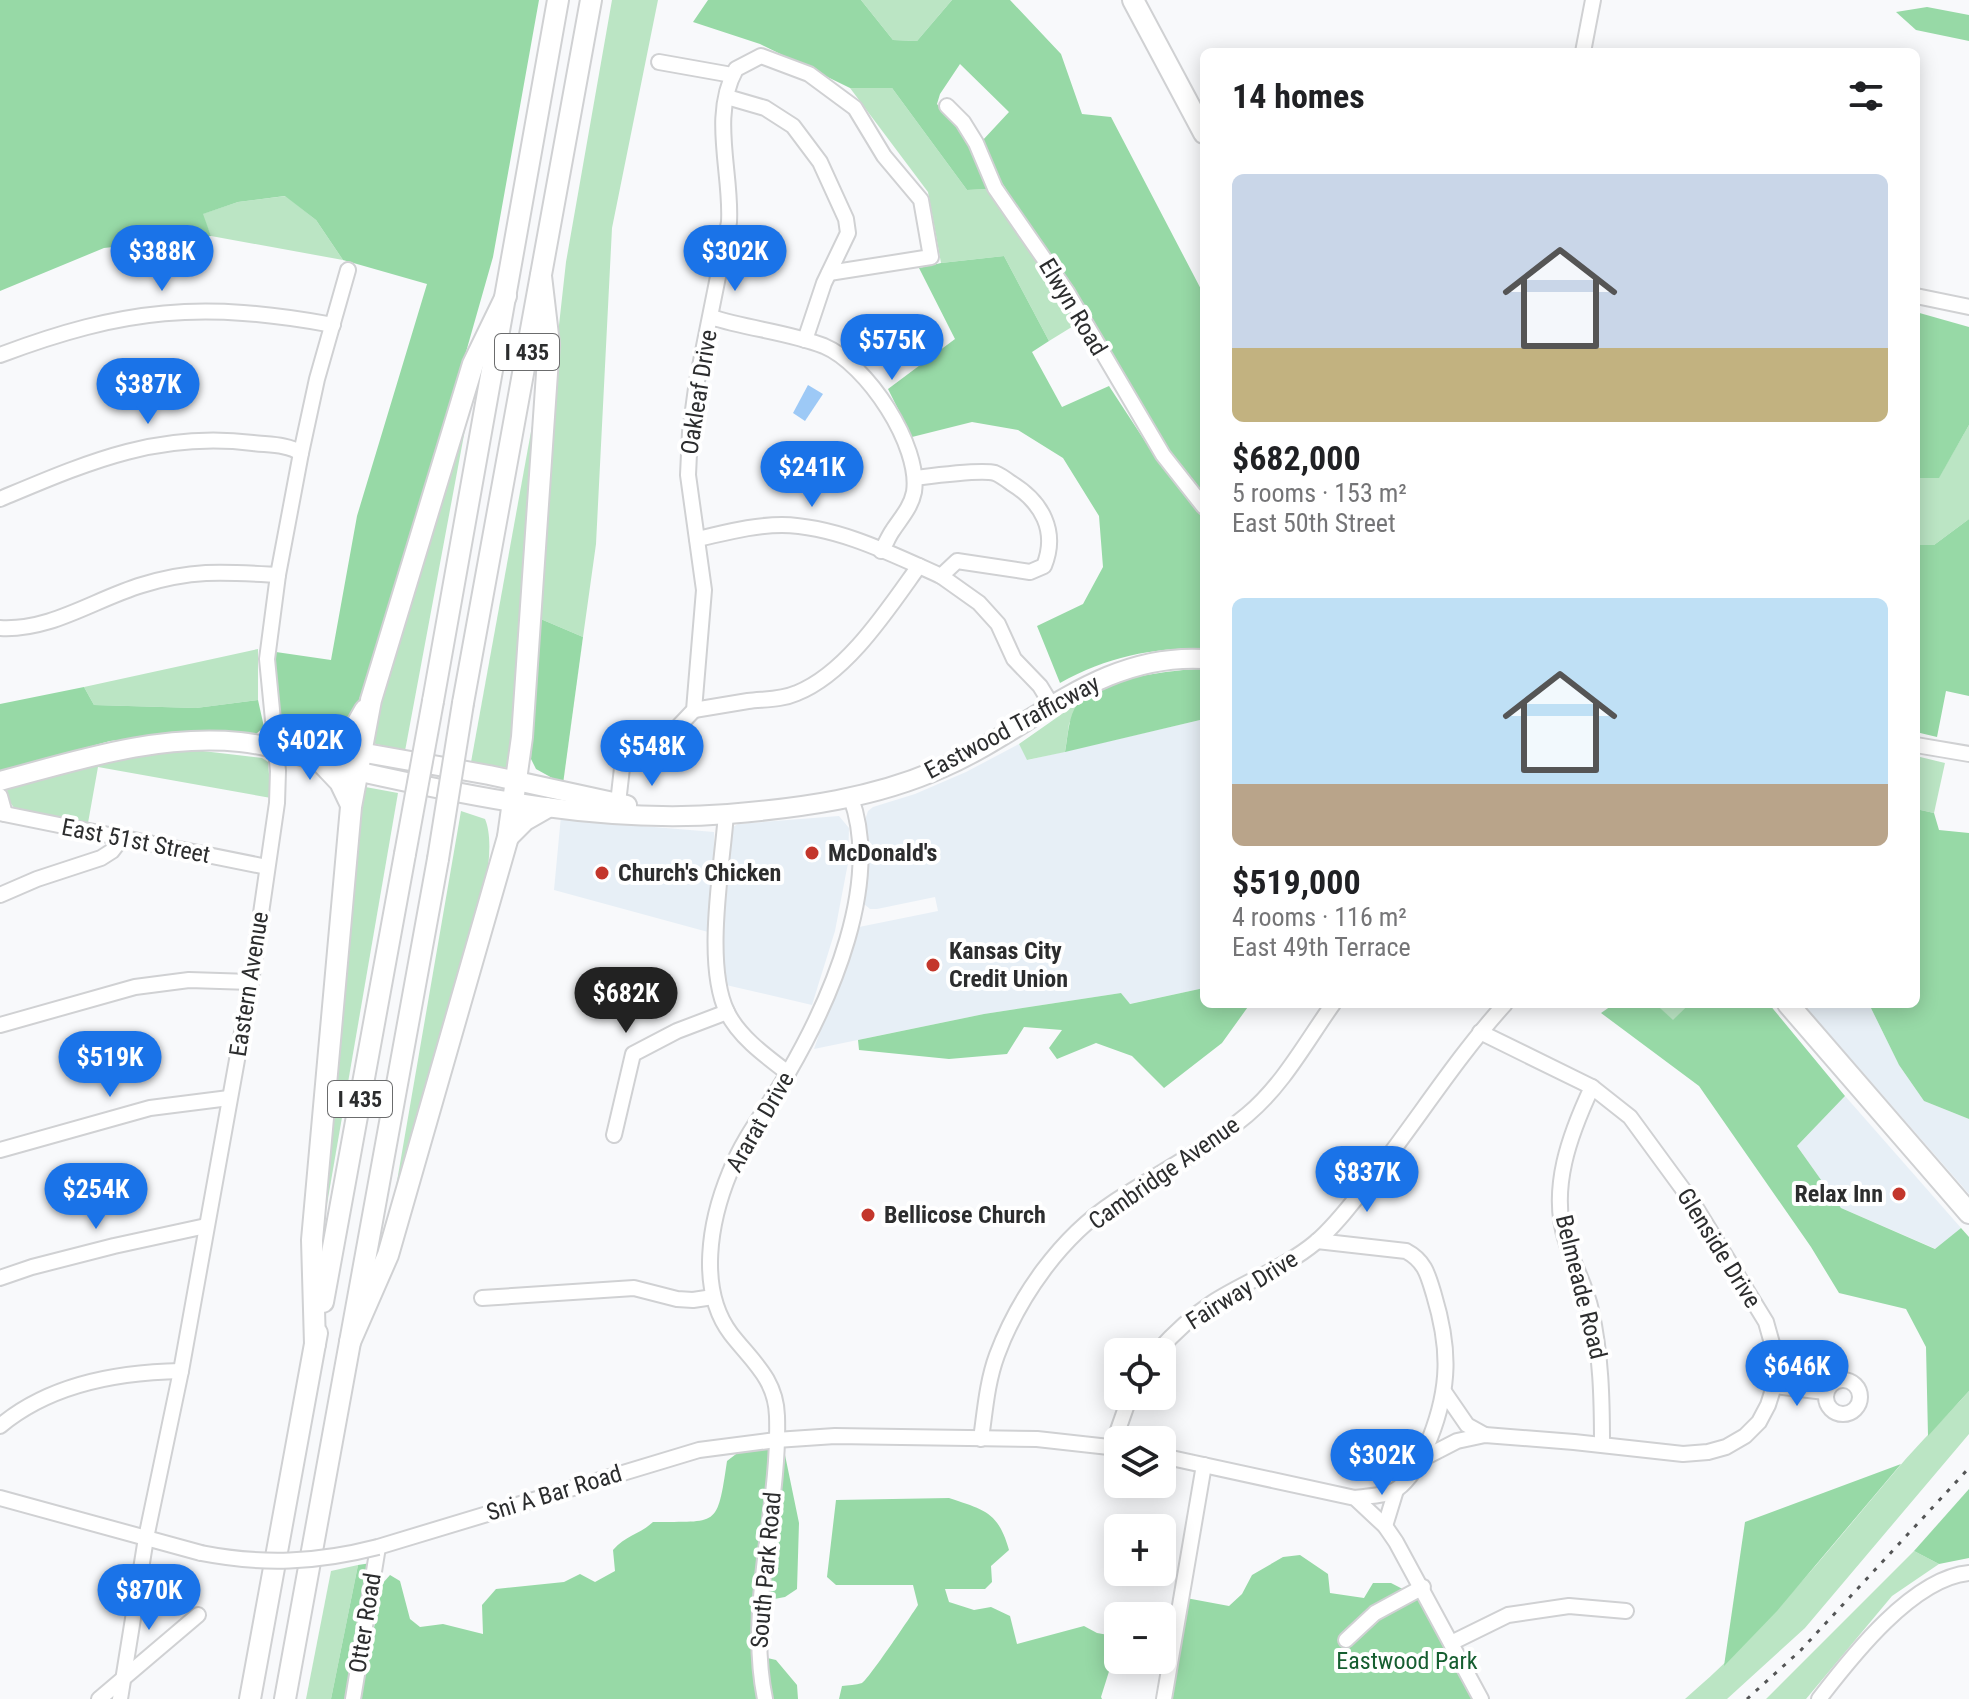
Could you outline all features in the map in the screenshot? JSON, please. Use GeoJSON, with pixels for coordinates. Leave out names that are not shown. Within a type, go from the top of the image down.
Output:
{"type":"FeatureCollection","features":[{"type":"Feature","properties":{"kind":"highway","name":"I 435"},"geometry":{"type":"LineString","coordinates":[[250,1699],[558,0]]}},
{"type":"Feature","properties":{"kind":"highway","name":"I 435"},"geometry":{"type":"LineString","coordinates":[[285,1699],[591,0]]}},
{"type":"Feature","properties":{"kind":"highway"},"geometry":{"type":"LineString","coordinates":[[1133,0],[1200,126]]}},
{"type":"Feature","properties":{"kind":"highway"},"geometry":{"type":"LineString","coordinates":[[350,1342],[388,1255],[508,837],[523,721],[549,344],[541,276]]}},
{"type":"Feature","properties":{"kind":"highway"},"geometry":{"type":"LineString","coordinates":[[315,1344],[312,1240],[351,807],[359,762],[371,700],[473,364],[506,296]]}},
{"type":"Feature","properties":{"kind":"highway"},"geometry":{"type":"LineString","coordinates":[[337,748],[353,731],[371,700]]}},
{"type":"Feature","properties":{"kind":"highway"},"geometry":{"type":"LineString","coordinates":[[322,763],[340,782],[351,807]]}},
{"type":"Feature","properties":{"kind":"highway"},"geometry":{"type":"LineString","coordinates":[[508,837],[525,820],[546,808]]}},
{"type":"Feature","properties":{"kind":"highway"},"geometry":{"type":"LineString","coordinates":[[1791,1008],[1969,1213]]}},
{"type":"Feature","properties":{"kind":"main road","name":"Eastwood Trafficway"},"geometry":{"type":"LineString","coordinates":[[276,748],[304,744],[337,748],[359,762],[546,808],[646,817],[726,814],[851,798],[908,782],[953,764],[1009,733],[1051,704],[1129,667],[1158,660],[1200,659]]}},
{"type":"Feature","properties":{"kind":"main road","name":"Eastwood Trafficway"},"geometry":{"type":"LineString","coordinates":[[0,781],[131,746],[238,742],[276,748],[322,763],[359,762],[516,782],[677,815]]}},
{"type":"Feature","properties":{"kind":"street"},"geometry":{"type":"LineString","coordinates":[[1584,48],[1593,0]]}},
{"type":"Feature","properties":{"kind":"street"},"geometry":{"type":"LineString","coordinates":[[659,62],[732,75],[736,69],[761,56],[809,74],[855,108],[884,156],[921,200],[931,257],[829,273]]}},
{"type":"Feature","properties":{"kind":"street","name":"Oakleaf Drive"},"geometry":{"type":"LineString","coordinates":[[694,710],[704,590],[688,475],[690,432],[697,381],[729,222],[724,111],[732,75]]}},
{"type":"Feature","properties":{"kind":"street"},"geometry":{"type":"LineString","coordinates":[[727,97],[765,108],[793,126],[820,162],[846,219],[848,233],[829,273],[805,340]]}},
{"type":"Feature","properties":{"kind":"street","name":"Elwyn Road"},"geometry":{"type":"LineString","coordinates":[[947,106],[963,122],[976,143],[995,188],[1067,292],[1163,455],[1200,502]]}},
{"type":"Feature","properties":{"kind":"street","name":"Eastern Avenue"},"geometry":{"type":"LineString","coordinates":[[120,1699],[146,1538],[181,1371],[251,982],[277,803],[276,748],[267,659],[278,575],[301,453],[348,270]]}},
{"type":"Feature","properties":{"kind":"street"},"geometry":{"type":"LineString","coordinates":[[1920,297],[1969,307]]}},
{"type":"Feature","properties":{"kind":"street"},"geometry":{"type":"LineString","coordinates":[[0,355],[94,324],[130,316],[179,311],[220,310],[280,315],[333,325]]}},
{"type":"Feature","properties":{"kind":"street"},"geometry":{"type":"LineString","coordinates":[[711,317],[825,347],[848,361],[877,392],[895,422],[915,478],[908,508],[881,551]]}},
{"type":"Feature","properties":{"kind":"street"},"geometry":{"type":"LineString","coordinates":[[0,499],[82,465],[155,443],[237,441],[287,447],[301,453]]}},
{"type":"Feature","properties":{"kind":"street"},"geometry":{"type":"LineString","coordinates":[[915,478],[995,473],[1032,498],[1048,525],[1049,553],[1044,566],[1030,572],[957,561],[941,576]]}},
{"type":"Feature","properties":{"kind":"street"},"geometry":{"type":"LineString","coordinates":[[697,539],[756,527],[798,526],[838,534],[941,576],[979,603],[998,624],[1014,659],[1040,686],[1051,704]]}},
{"type":"Feature","properties":{"kind":"street"},"geometry":{"type":"LineString","coordinates":[[618,803],[622,768],[631,749],[676,729],[694,710],[794,695],[812,686],[855,649],[919,566]]}},
{"type":"Feature","properties":{"kind":"street"},"geometry":{"type":"LineString","coordinates":[[0,628],[42,625],[139,586],[181,574],[206,571],[278,575]]}},
{"type":"Feature","properties":{"kind":"street"},"geometry":{"type":"LineString","coordinates":[[1920,746],[1969,754]]}},
{"type":"Feature","properties":{"kind":"street","name":"East 51st Street"},"geometry":{"type":"LineString","coordinates":[[0,796],[3,814],[267,867]]}},
{"type":"Feature","properties":{"kind":"street","name":"Ararat Drive"},"geometry":{"type":"LineString","coordinates":[[776,1440],[777,1414],[771,1389],[758,1363],[730,1333],[713,1297],[710,1260],[718,1208],[730,1172],[743,1144],[788,1073],[829,991],[845,946],[857,896],[861,843],[858,816],[851,798]]}},
{"type":"Feature","properties":{"kind":"street"},"geometry":{"type":"LineString","coordinates":[[726,814],[717,918],[717,961],[727,1012],[764,1055],[788,1073]]}},
{"type":"Feature","properties":{"kind":"street"},"geometry":{"type":"LineString","coordinates":[[0,895],[101,858],[112,851],[122,838]]}},
{"type":"Feature","properties":{"kind":"street"},"geometry":{"type":"LineString","coordinates":[[0,1025],[135,987],[189,980],[251,982]]}},
{"type":"Feature","properties":{"kind":"street","name":"Cambridge Avenue"},"geometry":{"type":"LineString","coordinates":[[981,1439],[986,1395],[997,1356],[1015,1315],[1036,1281],[1065,1244],[1112,1203],[1221,1137],[1250,1112],[1273,1089],[1330,1008]]}},
{"type":"Feature","properties":{"kind":"street","name":"Fairway Drive"},"geometry":{"type":"LineString","coordinates":[[1170,1338],[1211,1304],[1286,1264],[1317,1241],[1339,1219],[1402,1141],[1480,1032],[1501,1008]]}},
{"type":"Feature","properties":{"kind":"street"},"geometry":{"type":"LineString","coordinates":[[614,1135],[633,1054],[677,1031],[727,1012]]}},
{"type":"Feature","properties":{"kind":"street","name":"Glenside Drive"},"geometry":{"type":"LineString","coordinates":[[1422,1459],[1457,1441],[1485,1435],[1683,1454],[1726,1447],[1745,1436],[1759,1422],[1774,1386],[1775,1354],[1771,1336],[1758,1308],[1693,1203],[1630,1117],[1592,1087],[1480,1032]]}},
{"type":"Feature","properties":{"kind":"street","name":"Belmeade Road"},"geometry":{"type":"LineString","coordinates":[[1592,1087],[1567,1152],[1560,1184],[1560,1209],[1565,1240],[1591,1307],[1602,1372],[1602,1444]]}},
{"type":"Feature","properties":{"kind":"street"},"geometry":{"type":"LineString","coordinates":[[0,1150],[150,1108],[229,1098]]}},
{"type":"Feature","properties":{"kind":"street"},"geometry":{"type":"LineString","coordinates":[[0,1278],[32,1267],[206,1226]]}},
{"type":"Feature","properties":{"kind":"street"},"geometry":{"type":"LineString","coordinates":[[1317,1241],[1406,1251],[1417,1257],[1426,1267],[1443,1323],[1447,1368],[1445,1393],[1422,1459],[1396,1490],[1385,1526]]}},
{"type":"Feature","properties":{"kind":"street"},"geometry":{"type":"LineString","coordinates":[[482,1298],[634,1288],[677,1299],[713,1297]]}},
{"type":"Feature","properties":{"kind":"street"},"geometry":{"type":"LineString","coordinates":[[0,1426],[34,1404],[72,1387],[106,1377],[181,1371]]}},
{"type":"Feature","properties":{"kind":"street"},"geometry":{"type":"LineString","coordinates":[[1774,1386],[1825,1392]]}},
{"type":"Feature","properties":{"kind":"street"},"geometry":{"type":"LineString","coordinates":[[1445,1393],[1467,1425],[1485,1435]]}},
{"type":"Feature","properties":{"kind":"street","name":"Sni A Bar Road"},"geometry":{"type":"LineString","coordinates":[[0,1498],[201,1553],[227,1558],[302,1562],[345,1556],[378,1547],[699,1450],[835,1436],[1037,1439],[1104,1446]]}},
{"type":"Feature","properties":{"kind":"street","name":"South Park Road"},"geometry":{"type":"LineString","coordinates":[[765,1699],[758,1652],[759,1627],[771,1525],[776,1440]]}},
{"type":"Feature","properties":{"kind":"street"},"geometry":{"type":"LineString","coordinates":[[1176,1459],[1355,1498],[1396,1490]]}},
{"type":"Feature","properties":{"kind":"street"},"geometry":{"type":"LineString","coordinates":[[1164,1699],[1204,1465]]}},
{"type":"Feature","properties":{"kind":"street"},"geometry":{"type":"LineString","coordinates":[[1355,1498],[1385,1526],[1423,1587],[1481,1699]]}},
{"type":"Feature","properties":{"kind":"street","name":"Otter Road"},"geometry":{"type":"LineString","coordinates":[[353,1699],[378,1547]]}},
{"type":"Feature","properties":{"kind":"street"},"geometry":{"type":"LineString","coordinates":[[1819,1699],[1897,1611],[1936,1583],[1957,1574],[1969,1573]]}},
{"type":"Feature","properties":{"kind":"street"},"geometry":{"type":"LineString","coordinates":[[1346,1640],[1375,1613],[1423,1587]]}},
{"type":"Feature","properties":{"kind":"street"},"geometry":{"type":"LineString","coordinates":[[1451,1643],[1508,1615],[1569,1606],[1626,1611]]}},
{"type":"Feature","properties":{"kind":"street"},"geometry":{"type":"LineString","coordinates":[[99,1699],[198,1615]]}},
{"type":"Feature","properties":{"kind":"shaded area"},"geometry":{"type":"Polygon","coordinates":[[[1200,720],[1200,989],[1129,1004],[1121,993],[984,1014],[814,1049],[859,927],[938,911],[935,897],[877,909],[870,909],[864,904],[862,897],[870,848],[865,820],[868,811],[966,772],[1019,744],[1028,760],[1200,720]]]}},
{"type":"Feature","properties":{"kind":"shaded area"},"geometry":{"type":"Polygon","coordinates":[[[561,816],[714,832],[715,869],[708,932],[554,890],[561,816]]]}},
{"type":"Feature","properties":{"kind":"shaded area"},"geometry":{"type":"Polygon","coordinates":[[[839,816],[849,828],[848,863],[835,931],[812,1005],[726,985],[722,943],[733,827],[738,824],[839,816]]]}},
{"type":"Feature","properties":{"kind":"shaded area"},"geometry":{"type":"Polygon","coordinates":[[[1806,1008],[1871,1008],[1899,1065],[1924,1101],[1969,1119],[1969,1194],[1806,1008]]]}},
{"type":"Feature","properties":{"kind":"shaded area"},"geometry":{"type":"Polygon","coordinates":[[[1845,1096],[1961,1228],[1936,1249],[1841,1208],[1797,1146],[1845,1096]]]}},
{"type":"Feature","properties":{"kind":"green space"},"geometry":{"type":"Polygon","coordinates":[[[0,0],[539,0],[493,257],[439,447],[371,669],[349,720],[342,730],[328,740],[282,735],[276,690],[276,652],[331,660],[357,516],[427,284],[343,260],[316,220],[285,196],[238,202],[203,214],[211,236],[104,248],[0,291],[0,0]]]}},
{"type":"Feature","properties":{"kind":"green space"},"geometry":{"type":"Polygon","coordinates":[[[612,0],[658,0],[612,228],[596,544],[583,637],[536,617],[566,262],[612,0]]]}},
{"type":"Feature","properties":{"kind":"green space"},"geometry":{"type":"Polygon","coordinates":[[[708,0],[861,0],[893,40],[917,41],[952,0],[1010,0],[1061,54],[1082,114],[1111,117],[1200,287],[1200,491],[1168,451],[996,173],[982,141],[1009,112],[960,64],[937,104],[968,141],[989,189],[967,190],[892,88],[850,88],[760,44],[693,22],[708,0]]]}},
{"type":"Feature","properties":{"kind":"green space"},"geometry":{"type":"Polygon","coordinates":[[[861,0],[952,0],[917,41],[893,40],[861,0]]]}},
{"type":"Feature","properties":{"kind":"green space"},"geometry":{"type":"Polygon","coordinates":[[[1927,7],[1969,15],[1969,41],[1916,30],[1896,12],[1927,7]]]}},
{"type":"Feature","properties":{"kind":"green space"},"geometry":{"type":"Polygon","coordinates":[[[850,88],[892,88],[967,190],[989,189],[1062,296],[1075,325],[1049,341],[1004,256],[941,263],[928,192],[850,88]]]}},
{"type":"Feature","properties":{"kind":"green space"},"geometry":{"type":"Polygon","coordinates":[[[286,196],[316,220],[343,260],[211,236],[202,214],[238,202],[286,196]]]}},
{"type":"Feature","properties":{"kind":"green space"},"geometry":{"type":"Polygon","coordinates":[[[1004,256],[1049,341],[1032,352],[1062,407],[1109,386],[1154,455],[1200,513],[1200,648],[1166,650],[1112,660],[1060,683],[1037,626],[1083,604],[1103,567],[1099,516],[1063,458],[1018,430],[972,422],[912,437],[888,389],[955,339],[919,268],[1004,256]]]}},
{"type":"Feature","properties":{"kind":"green space"},"geometry":{"type":"Polygon","coordinates":[[[1920,313],[1969,327],[1969,425],[1939,478],[1920,478],[1920,313]]]}},
{"type":"Feature","properties":{"kind":"green space"},"geometry":{"type":"Polygon","coordinates":[[[472,392],[405,751],[368,742],[472,392]]]}},
{"type":"Feature","properties":{"kind":"green space"},"geometry":{"type":"Polygon","coordinates":[[[538,393],[514,769],[471,762],[538,393]]]}},
{"type":"Feature","properties":{"kind":"green space"},"geometry":{"type":"Polygon","coordinates":[[[1969,425],[1969,519],[1934,545],[1920,545],[1920,478],[1939,477],[1969,425]]]}},
{"type":"Feature","properties":{"kind":"green space"},"geometry":{"type":"Polygon","coordinates":[[[1969,519],[1969,696],[1946,691],[1937,737],[1920,733],[1920,545],[1934,545],[1969,519]]]}},
{"type":"Feature","properties":{"kind":"green space"},"geometry":{"type":"Polygon","coordinates":[[[536,617],[583,637],[563,784],[536,769],[531,759],[536,617]]]}},
{"type":"Feature","properties":{"kind":"green space"},"geometry":{"type":"Polygon","coordinates":[[[258,649],[258,700],[196,708],[94,705],[84,687],[258,649]]]}},
{"type":"Feature","properties":{"kind":"green space"},"geometry":{"type":"Polygon","coordinates":[[[1200,669],[1200,720],[1065,752],[1072,714],[1078,703],[1088,695],[1137,677],[1200,669]]]}},
{"type":"Feature","properties":{"kind":"green space"},"geometry":{"type":"Polygon","coordinates":[[[84,687],[94,705],[196,708],[258,700],[264,727],[256,734],[181,733],[110,741],[0,771],[0,704],[84,687]]]}},
{"type":"Feature","properties":{"kind":"green space"},"geometry":{"type":"Polygon","coordinates":[[[1079,702],[1069,724],[1065,752],[1027,760],[1019,744],[1079,702]]]}},
{"type":"Feature","properties":{"kind":"green space"},"geometry":{"type":"Polygon","coordinates":[[[177,748],[262,758],[268,762],[271,798],[98,767],[88,823],[17,810],[8,796],[8,785],[63,769],[177,748]]]}},
{"type":"Feature","properties":{"kind":"green space"},"geometry":{"type":"Polygon","coordinates":[[[1920,757],[1945,763],[1934,813],[1920,810],[1920,757]]]}},
{"type":"Feature","properties":{"kind":"green space"},"geometry":{"type":"Polygon","coordinates":[[[360,786],[398,793],[326,1210],[323,1209],[360,786]]]}},
{"type":"Feature","properties":{"kind":"green space"},"geometry":{"type":"Polygon","coordinates":[[[1920,810],[1934,813],[1939,830],[1969,833],[1969,1119],[1924,1101],[1899,1065],[1871,1008],[1920,1008],[1920,810]]]}},
{"type":"Feature","properties":{"kind":"green space"},"geometry":{"type":"Polygon","coordinates":[[[461,811],[485,819],[489,839],[483,895],[392,1210],[461,811]]]}},
{"type":"Feature","properties":{"kind":"green space"},"geometry":{"type":"Polygon","coordinates":[[[1200,989],[1200,1008],[1247,1008],[1222,1043],[1164,1088],[1132,1056],[1096,1043],[1057,1059],[1049,1048],[1062,1030],[1024,1027],[1007,1054],[949,1059],[859,1050],[858,1040],[984,1014],[1121,993],[1130,1004],[1200,989]]]}},
{"type":"Feature","properties":{"kind":"green space"},"geometry":{"type":"Polygon","coordinates":[[[1608,1008],[1660,1008],[1673,1020],[1685,1008],[1772,1008],[1845,1096],[1797,1146],[1841,1208],[1935,1249],[1961,1228],[1969,1237],[1969,1391],[1928,1436],[1926,1347],[1906,1309],[1839,1293],[1811,1247],[1699,1086],[1601,1013],[1608,1008]]]}},
{"type":"Feature","properties":{"kind":"green space"},"geometry":{"type":"Polygon","coordinates":[[[1660,1008],[1685,1008],[1673,1021],[1660,1008]]]}},
{"type":"Feature","properties":{"kind":"green space"},"geometry":{"type":"Polygon","coordinates":[[[1969,1391],[1969,1434],[1805,1628],[1727,1699],[1685,1699],[1770,1617],[1906,1458],[1969,1391]]]}},
{"type":"Feature","properties":{"kind":"green space"},"geometry":{"type":"Polygon","coordinates":[[[764,1449],[785,1455],[799,1523],[797,1589],[785,1597],[753,1603],[751,1654],[776,1660],[797,1685],[798,1699],[361,1699],[382,1584],[390,1575],[400,1581],[410,1619],[420,1627],[443,1624],[483,1634],[482,1605],[496,1589],[564,1582],[580,1574],[595,1582],[615,1571],[613,1550],[653,1522],[691,1522],[711,1517],[720,1499],[727,1461],[740,1451],[764,1449]]]}},
{"type":"Feature","properties":{"kind":"green space"},"geometry":{"type":"Polygon","coordinates":[[[1901,1464],[1777,1611],[1724,1666],[1745,1522],[1901,1464]]]}},
{"type":"Feature","properties":{"kind":"green space"},"geometry":{"type":"Polygon","coordinates":[[[1969,1489],[1969,1558],[1939,1564],[1914,1551],[1969,1489]]]}},
{"type":"Feature","properties":{"kind":"green space"},"geometry":{"type":"Polygon","coordinates":[[[949,1498],[988,1514],[1000,1527],[1009,1550],[991,1566],[992,1582],[985,1589],[945,1589],[949,1602],[974,1610],[991,1607],[1010,1616],[1017,1644],[1084,1626],[1104,1634],[1104,1674],[1108,1674],[1102,1699],[839,1699],[842,1686],[862,1683],[866,1679],[918,1605],[913,1585],[836,1585],[827,1577],[836,1500],[949,1498]]]}},
{"type":"Feature","properties":{"kind":"green space"},"geometry":{"type":"Polygon","coordinates":[[[1914,1551],[1939,1564],[1892,1596],[1806,1699],[1766,1699],[1914,1551]]]}},
{"type":"Feature","properties":{"kind":"green space","name":"Eastwood Park"},"geometry":{"type":"Polygon","coordinates":[[[1300,1555],[1328,1574],[1330,1593],[1364,1598],[1373,1583],[1391,1583],[1422,1599],[1474,1699],[1171,1699],[1186,1598],[1229,1606],[1242,1594],[1252,1575],[1283,1557],[1300,1555]]]}},
{"type":"Feature","properties":{"kind":"green space"},"geometry":{"type":"Polygon","coordinates":[[[371,1563],[348,1699],[331,1699],[358,1565],[371,1563]]]}},
{"type":"Feature","properties":{"kind":"green space"},"geometry":{"type":"Polygon","coordinates":[[[358,1565],[331,1699],[306,1699],[331,1571],[358,1565]]]}},
{"type":"Feature","properties":{"kind":"water"},"geometry":{"type":"Polygon","coordinates":[[[808,385],[823,394],[805,421],[793,413],[808,385]]]}},
{"type":"Feature","properties":{"kind":"railway"},"geometry":{"type":"LineString","coordinates":[[1747,1699],[1801,1650],[1969,1468]]}},
{"type":"Feature","properties":{"kind":"place","name":"McDonald's"},"geometry":{"type":"Point","coordinates":[812,853]}},
{"type":"Feature","properties":{"kind":"place","name":"Church's Chicken"},"geometry":{"type":"Point","coordinates":[602,873]}},
{"type":"Feature","properties":{"kind":"place","name":"Kansas City Credit Union"},"geometry":{"type":"Point","coordinates":[933,965]}},
{"type":"Feature","properties":{"kind":"place","name":"Relax Inn"},"geometry":{"type":"Point","coordinates":[1899,1194]}},
{"type":"Feature","properties":{"kind":"place","name":"Bellicose Church"},"geometry":{"type":"Point","coordinates":[868,1215]}}]}
